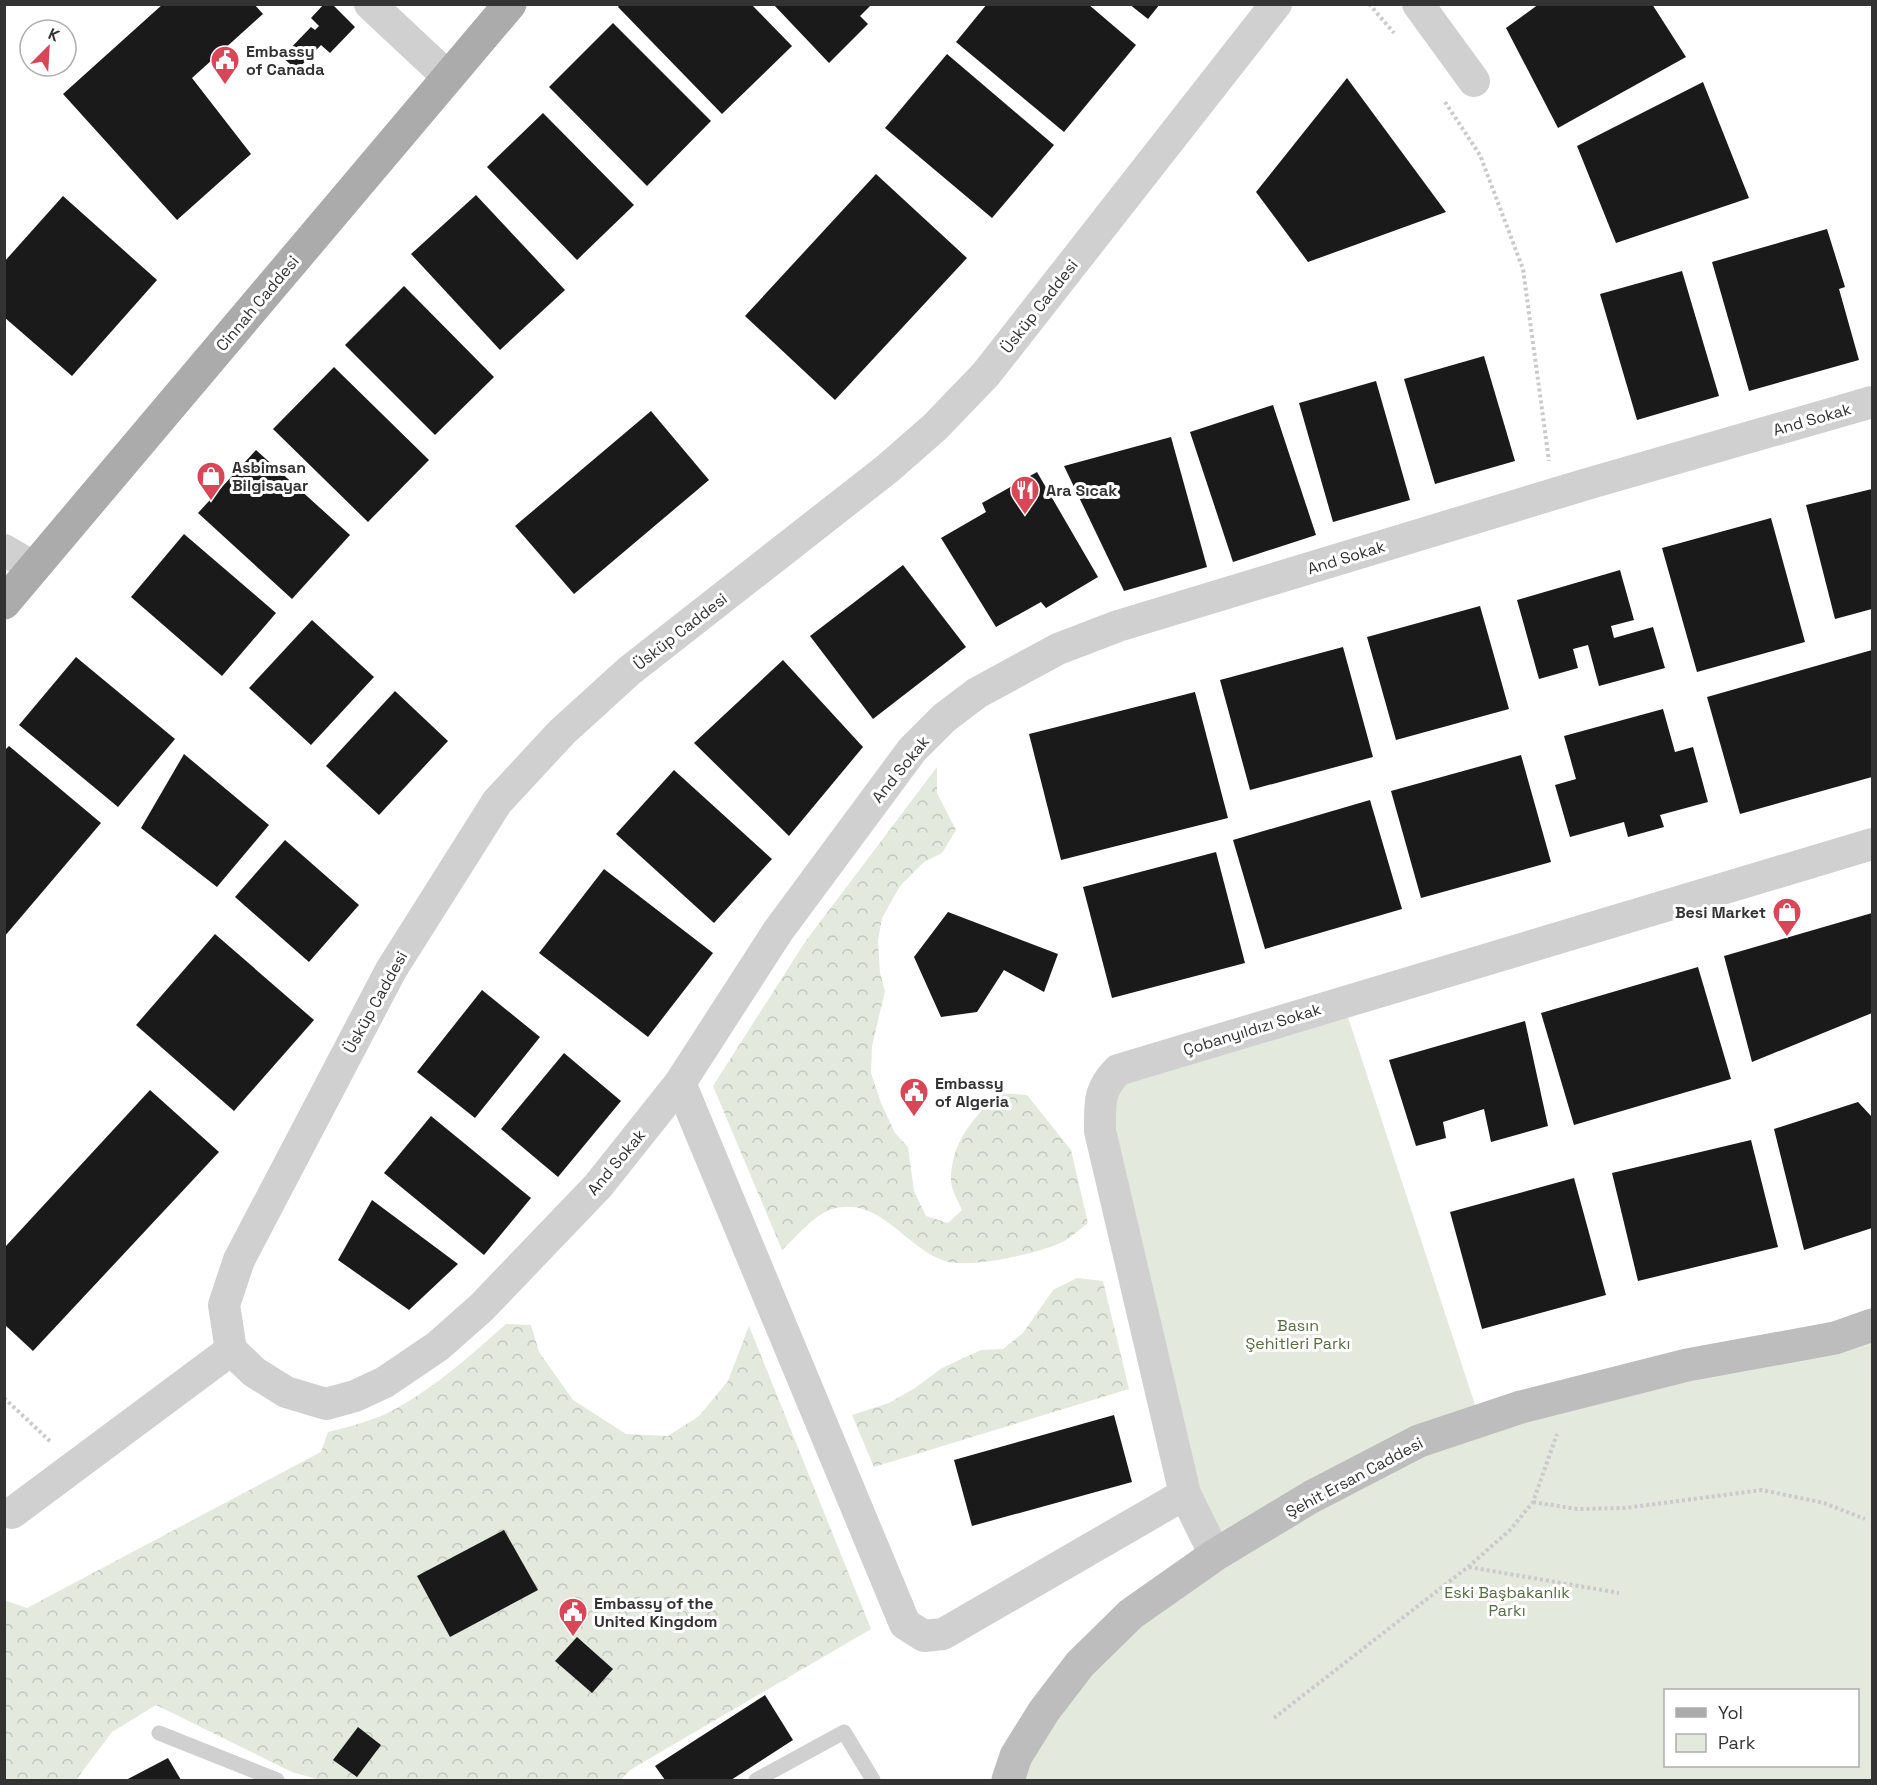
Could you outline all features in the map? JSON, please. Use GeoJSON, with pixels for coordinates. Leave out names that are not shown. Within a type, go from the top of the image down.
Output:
{"type":"FeatureCollection","features":[{"type":"Feature","properties":{"kind":"main road","name":"Cinnah Caddesi"},"geometry":{"type":"LineString","coordinates":[[4,603],[510,4]]}},
{"type":"Feature","properties":{"kind":"main road","name":"Şehit Ersan Caddesi"},"geometry":{"type":"LineString","coordinates":[[1008,1780],[1016,1756],[1044,1711],[1080,1665],[1131,1614],[1215,1555],[1311,1497],[1419,1441],[1521,1407],[1687,1365],[1834,1338],[1872,1325]]}},
{"type":"Feature","properties":{"kind":"street"},"geometry":{"type":"LineString","coordinates":[[370,4],[448,77]]}},
{"type":"Feature","properties":{"kind":"street","name":"Üsküp Caddesi"},"geometry":{"type":"LineString","coordinates":[[231,1350],[224,1305],[239,1260],[391,970],[497,802],[562,732],[629,671],[887,469],[935,427],[987,374],[1276,4]]}},
{"type":"Feature","properties":{"kind":"street"},"geometry":{"type":"LineString","coordinates":[[1418,4],[1474,81]]}},
{"type":"Feature","properties":{"kind":"street","name":"And Sokak"},"geometry":{"type":"LineString","coordinates":[[231,1350],[254,1372],[286,1392],[326,1404],[355,1396],[385,1382],[438,1346],[481,1308],[598,1186],[680,1083],[778,931],[912,750],[944,718],[977,693],[1058,649],[1118,626],[1554,494],[1872,402]]}},
{"type":"Feature","properties":{"kind":"street"},"geometry":{"type":"LineString","coordinates":[[4,550],[33,567]]}},
{"type":"Feature","properties":{"kind":"street","name":"Çobanyıldızı Sokak"},"geometry":{"type":"LineString","coordinates":[[1215,1555],[1185,1494],[1100,1131],[1101,1097],[1105,1083],[1118,1070],[1872,844]]}},
{"type":"Feature","properties":{"kind":"street"},"geometry":{"type":"LineString","coordinates":[[680,1083],[905,1624],[924,1636],[943,1634],[1185,1494]]}},
{"type":"Feature","properties":{"kind":"street"},"geometry":{"type":"LineString","coordinates":[[12,1513],[231,1350]]}},
{"type":"Feature","properties":{"kind":"lane"},"geometry":{"type":"LineString","coordinates":[[756,1780],[844,1732],[873,1780]]}},
{"type":"Feature","properties":{"kind":"lane"},"geometry":{"type":"LineString","coordinates":[[159,1733],[277,1780]]}},
{"type":"Feature","properties":{"kind":"path"},"geometry":{"type":"LineString","coordinates":[[1369,4],[1399,39]]}},
{"type":"Feature","properties":{"kind":"path"},"geometry":{"type":"LineString","coordinates":[[1440,95],[1480,154],[1523,269],[1554,494]]}},
{"type":"Feature","properties":{"kind":"path"},"geometry":{"type":"LineString","coordinates":[[1274,1718],[1468,1567],[1510,1530],[1533,1502],[1544,1476],[1569,1395]]}},
{"type":"Feature","properties":{"kind":"path"},"geometry":{"type":"LineString","coordinates":[[4,1398],[75,1464]]}},
{"type":"Feature","properties":{"kind":"path"},"geometry":{"type":"LineString","coordinates":[[1533,1502],[1577,1509],[1625,1508],[1761,1490],[1824,1503],[1865,1519]]}},
{"type":"Feature","properties":{"kind":"path"},"geometry":{"type":"LineString","coordinates":[[1468,1567],[1619,1593]]}},
{"type":"Feature","properties":{"kind":"green space"},"geometry":{"type":"Polygon","coordinates":[[[937,767],[937,793],[956,830],[942,853],[924,862],[900,886],[882,918],[878,941],[880,973],[885,991],[872,1046],[871,1073],[881,1103],[895,1133],[908,1147],[914,1191],[926,1216],[948,1223],[962,1210],[951,1184],[955,1154],[973,1121],[999,1093],[1027,1095],[1071,1150],[1088,1223],[1066,1240],[1041,1250],[988,1261],[956,1263],[945,1261],[931,1254],[878,1216],[864,1209],[849,1207],[825,1212],[782,1250],[713,1086],[805,942],[937,767]]]}},
{"type":"Feature","properties":{"kind":"green space","name":"Eski Başbakanlık Parkı"},"geometry":{"type":"Polygon","coordinates":[[[1343,1002],[1480,1420],[1872,1325],[1872,1780],[1008,1780],[1044,1711],[1215,1555],[1185,1494],[1105,1083],[1343,1002]]]}},
{"type":"Feature","properties":{"kind":"green space"},"geometry":{"type":"Polygon","coordinates":[[[1077,1278],[1103,1281],[1129,1389],[874,1467],[852,1415],[889,1403],[915,1388],[942,1368],[981,1350],[1003,1349],[1023,1333],[1053,1290],[1077,1278]]]}},
{"type":"Feature","properties":{"kind":"green space"},"geometry":{"type":"Polygon","coordinates":[[[506,1324],[531,1325],[539,1352],[573,1400],[626,1434],[668,1436],[699,1416],[728,1381],[749,1326],[871,1629],[630,1770],[621,1780],[320,1780],[292,1772],[156,1705],[112,1732],[76,1780],[5,1780],[4,1600],[27,1608],[321,1452],[328,1432],[372,1419],[412,1399],[454,1369],[506,1324]]]}},
{"type":"Feature","properties":{"kind":"building"},"geometry":{"type":"Polygon","coordinates":[[[163,4],[254,4],[263,14],[192,78],[251,154],[177,220],[63,94],[163,4]]]}},
{"type":"Feature","properties":{"kind":"building"},"geometry":{"type":"Polygon","coordinates":[[[324,4],[332,4],[355,27],[330,53],[321,45],[297,70],[282,57],[311,27],[315,30],[319,26],[311,18],[324,4]]]}},
{"type":"Feature","properties":{"kind":"building"},"geometry":{"type":"Polygon","coordinates":[[[620,4],[751,4],[792,46],[722,114],[618,7],[620,4]]]}},
{"type":"Feature","properties":{"kind":"building"},"geometry":{"type":"Polygon","coordinates":[[[773,4],[872,4],[860,16],[868,24],[829,63],[773,4]]]}},
{"type":"Feature","properties":{"kind":"building"},"geometry":{"type":"Polygon","coordinates":[[[987,4],[1088,4],[1136,45],[1064,132],[956,42],[987,4]]]}},
{"type":"Feature","properties":{"kind":"building"},"geometry":{"type":"Polygon","coordinates":[[[1129,4],[1160,4],[1148,19],[1129,4]]]}},
{"type":"Feature","properties":{"kind":"building"},"geometry":{"type":"Polygon","coordinates":[[[1539,4],[1652,4],[1686,57],[1558,128],[1506,28],[1539,4]]]}},
{"type":"Feature","properties":{"kind":"building"},"geometry":{"type":"Polygon","coordinates":[[[613,23],[711,121],[647,186],[549,87],[613,23]]]}},
{"type":"Feature","properties":{"kind":"building"},"geometry":{"type":"Polygon","coordinates":[[[947,54],[1054,145],[992,218],[885,128],[947,54]]]}},
{"type":"Feature","properties":{"kind":"building"},"geometry":{"type":"Polygon","coordinates":[[[1347,78],[1446,212],[1308,262],[1256,192],[1347,78]]]}},
{"type":"Feature","properties":{"kind":"building"},"geometry":{"type":"Polygon","coordinates":[[[1703,82],[1749,198],[1616,243],[1577,146],[1703,82]]]}},
{"type":"Feature","properties":{"kind":"building"},"geometry":{"type":"Polygon","coordinates":[[[543,113],[634,205],[577,260],[487,167],[543,113]]]}},
{"type":"Feature","properties":{"kind":"building"},"geometry":{"type":"Polygon","coordinates":[[[876,174],[967,258],[835,400],[745,316],[876,174]]]}},
{"type":"Feature","properties":{"kind":"building"},"geometry":{"type":"Polygon","coordinates":[[[476,195],[565,290],[500,350],[411,254],[476,195]]]}},
{"type":"Feature","properties":{"kind":"building"},"geometry":{"type":"Polygon","coordinates":[[[63,196],[157,280],[72,376],[4,317],[4,262],[63,196]]]}},
{"type":"Feature","properties":{"kind":"building"},"geometry":{"type":"Polygon","coordinates":[[[1827,229],[1845,287],[1839,289],[1859,360],[1749,391],[1712,262],[1827,229]]]}},
{"type":"Feature","properties":{"kind":"building"},"geometry":{"type":"Polygon","coordinates":[[[1682,271],[1719,396],[1637,420],[1600,294],[1682,271]]]}},
{"type":"Feature","properties":{"kind":"building"},"geometry":{"type":"Polygon","coordinates":[[[404,286],[494,377],[435,435],[345,345],[404,286]]]}},
{"type":"Feature","properties":{"kind":"building"},"geometry":{"type":"Polygon","coordinates":[[[1484,356],[1515,461],[1435,484],[1404,379],[1484,356]]]}},
{"type":"Feature","properties":{"kind":"building"},"geometry":{"type":"Polygon","coordinates":[[[334,367],[429,460],[368,522],[273,429],[334,367]]]}},
{"type":"Feature","properties":{"kind":"building"},"geometry":{"type":"Polygon","coordinates":[[[1376,381],[1410,500],[1333,522],[1299,403],[1376,381]]]}},
{"type":"Feature","properties":{"kind":"building"},"geometry":{"type":"Polygon","coordinates":[[[1273,405],[1316,535],[1233,562],[1190,432],[1273,405]]]}},
{"type":"Feature","properties":{"kind":"building"},"geometry":{"type":"Polygon","coordinates":[[[651,411],[709,480],[574,594],[515,526],[651,411]]]}},
{"type":"Feature","properties":{"kind":"building"},"geometry":{"type":"Polygon","coordinates":[[[1171,437],[1207,567],[1124,591],[1064,466],[1171,437]]]}},
{"type":"Feature","properties":{"kind":"building"},"geometry":{"type":"Polygon","coordinates":[[[256,450],[350,535],[292,599],[198,513],[256,450]]]}},
{"type":"Feature","properties":{"kind":"building"},"geometry":{"type":"Polygon","coordinates":[[[1037,472],[1098,577],[1046,608],[1041,602],[996,627],[941,538],[986,512],[982,503],[1037,472]]]}},
{"type":"Feature","properties":{"kind":"building"},"geometry":{"type":"Polygon","coordinates":[[[1872,489],[1872,609],[1835,619],[1806,505],[1872,489]]]}},
{"type":"Feature","properties":{"kind":"building"},"geometry":{"type":"Polygon","coordinates":[[[1771,518],[1805,642],[1697,672],[1662,548],[1771,518]]]}},
{"type":"Feature","properties":{"kind":"building"},"geometry":{"type":"Polygon","coordinates":[[[184,534],[276,613],[222,676],[131,597],[184,534]]]}},
{"type":"Feature","properties":{"kind":"building"},"geometry":{"type":"Polygon","coordinates":[[[903,565],[966,647],[873,719],[810,636],[903,565]]]}},
{"type":"Feature","properties":{"kind":"building"},"geometry":{"type":"Polygon","coordinates":[[[1620,570],[1634,620],[1611,626],[1614,638],[1653,627],[1665,668],[1599,686],[1588,645],[1573,649],[1578,668],[1539,679],[1517,600],[1620,570]]]}},
{"type":"Feature","properties":{"kind":"building"},"geometry":{"type":"Polygon","coordinates":[[[1480,606],[1509,709],[1396,740],[1367,637],[1480,606]]]}},
{"type":"Feature","properties":{"kind":"building"},"geometry":{"type":"Polygon","coordinates":[[[312,620],[374,677],[311,745],[249,688],[312,620]]]}},
{"type":"Feature","properties":{"kind":"building"},"geometry":{"type":"Polygon","coordinates":[[[1343,647],[1373,757],[1250,790],[1220,680],[1343,647]]]}},
{"type":"Feature","properties":{"kind":"building"},"geometry":{"type":"Polygon","coordinates":[[[1872,650],[1872,777],[1740,814],[1707,697],[1872,650]]]}},
{"type":"Feature","properties":{"kind":"building"},"geometry":{"type":"Polygon","coordinates":[[[76,657],[175,739],[118,807],[19,725],[76,657]]]}},
{"type":"Feature","properties":{"kind":"building"},"geometry":{"type":"Polygon","coordinates":[[[783,660],[863,747],[789,836],[694,743],[783,660]]]}},
{"type":"Feature","properties":{"kind":"building"},"geometry":{"type":"Polygon","coordinates":[[[395,691],[448,741],[379,815],[326,766],[395,691]]]}},
{"type":"Feature","properties":{"kind":"building"},"geometry":{"type":"Polygon","coordinates":[[[1195,692],[1228,818],[1061,860],[1029,734],[1195,692]]]}},
{"type":"Feature","properties":{"kind":"building"},"geometry":{"type":"Polygon","coordinates":[[[1663,709],[1675,752],[1693,747],[1708,802],[1660,815],[1664,827],[1628,837],[1624,822],[1570,837],[1555,785],[1576,779],[1564,736],[1663,709]]]}},
{"type":"Feature","properties":{"kind":"building"},"geometry":{"type":"Polygon","coordinates":[[[9,746],[101,823],[4,937],[4,751],[9,746]]]}},
{"type":"Feature","properties":{"kind":"building"},"geometry":{"type":"Polygon","coordinates":[[[184,754],[269,825],[217,887],[141,828],[184,754]]]}},
{"type":"Feature","properties":{"kind":"building"},"geometry":{"type":"Polygon","coordinates":[[[1521,755],[1551,862],[1421,898],[1391,791],[1521,755]]]}},
{"type":"Feature","properties":{"kind":"building"},"geometry":{"type":"Polygon","coordinates":[[[674,770],[772,859],[714,923],[616,834],[674,770]]]}},
{"type":"Feature","properties":{"kind":"building"},"geometry":{"type":"Polygon","coordinates":[[[1370,800],[1402,909],[1265,949],[1233,840],[1370,800]]]}},
{"type":"Feature","properties":{"kind":"building"},"geometry":{"type":"Polygon","coordinates":[[[285,840],[359,905],[309,962],[235,897],[285,840]]]}},
{"type":"Feature","properties":{"kind":"building"},"geometry":{"type":"Polygon","coordinates":[[[1216,852],[1245,963],[1112,998],[1083,887],[1216,852]]]}},
{"type":"Feature","properties":{"kind":"building"},"geometry":{"type":"Polygon","coordinates":[[[604,869],[713,953],[648,1037],[539,953],[604,869]]]}},
{"type":"Feature","properties":{"kind":"building"},"geometry":{"type":"Polygon","coordinates":[[[948,912],[1058,954],[1044,992],[1004,970],[977,1012],[941,1017],[914,957],[948,912]]]}},
{"type":"Feature","properties":{"kind":"building"},"geometry":{"type":"Polygon","coordinates":[[[1872,913],[1872,1013],[1752,1062],[1724,956],[1872,913]]]}},
{"type":"Feature","properties":{"kind":"building"},"geometry":{"type":"Polygon","coordinates":[[[215,934],[314,1020],[234,1111],[136,1025],[215,934]]]}},
{"type":"Feature","properties":{"kind":"building"},"geometry":{"type":"Polygon","coordinates":[[[1698,967],[1731,1079],[1574,1125],[1541,1013],[1698,967]]]}},
{"type":"Feature","properties":{"kind":"building"},"geometry":{"type":"Polygon","coordinates":[[[482,990],[540,1037],[475,1118],[417,1072],[482,990]]]}},
{"type":"Feature","properties":{"kind":"building"},"geometry":{"type":"Polygon","coordinates":[[[1525,1021],[1548,1126],[1491,1142],[1484,1109],[1443,1122],[1446,1138],[1416,1146],[1389,1060],[1525,1021]]]}},
{"type":"Feature","properties":{"kind":"building"},"geometry":{"type":"Polygon","coordinates":[[[564,1053],[621,1101],[558,1177],[501,1129],[564,1053]]]}},
{"type":"Feature","properties":{"kind":"building"},"geometry":{"type":"Polygon","coordinates":[[[150,1090],[219,1152],[33,1351],[5,1325],[5,1247],[150,1090]]]}},
{"type":"Feature","properties":{"kind":"building"},"geometry":{"type":"Polygon","coordinates":[[[1858,1102],[1872,1117],[1872,1228],[1804,1250],[1774,1129],[1858,1102]]]}},
{"type":"Feature","properties":{"kind":"building"},"geometry":{"type":"Polygon","coordinates":[[[431,1116],[531,1198],[484,1255],[384,1173],[431,1116]]]}},
{"type":"Feature","properties":{"kind":"building"},"geometry":{"type":"Polygon","coordinates":[[[1751,1140],[1778,1247],[1638,1281],[1612,1173],[1751,1140]]]}},
{"type":"Feature","properties":{"kind":"building"},"geometry":{"type":"Polygon","coordinates":[[[1574,1178],[1606,1295],[1482,1329],[1450,1212],[1574,1178]]]}},
{"type":"Feature","properties":{"kind":"building"},"geometry":{"type":"Polygon","coordinates":[[[372,1200],[458,1264],[409,1310],[338,1260],[372,1200]]]}},
{"type":"Feature","properties":{"kind":"building"},"geometry":{"type":"Polygon","coordinates":[[[1114,1415],[1132,1482],[972,1526],[954,1460],[1114,1415]]]}},
{"type":"Feature","properties":{"kind":"building"},"geometry":{"type":"Polygon","coordinates":[[[504,1530],[538,1590],[450,1637],[417,1576],[504,1530]]]}},
{"type":"Feature","properties":{"kind":"building"},"geometry":{"type":"Polygon","coordinates":[[[577,1637],[613,1669],[592,1693],[555,1661],[577,1637]]]}},
{"type":"Feature","properties":{"kind":"building"},"geometry":{"type":"Polygon","coordinates":[[[765,1695],[793,1740],[731,1780],[665,1780],[655,1766],[765,1695]]]}},
{"type":"Feature","properties":{"kind":"building"},"geometry":{"type":"Polygon","coordinates":[[[358,1727],[381,1745],[357,1777],[333,1760],[358,1727]]]}},
{"type":"Feature","properties":{"kind":"building"},"geometry":{"type":"Polygon","coordinates":[[[168,1758],[181,1780],[126,1780],[168,1758]]]}},
{"type":"Feature","properties":{"kind":"place","name":"Embassy of Canada"},"geometry":{"type":"Point","coordinates":[225,86]}},
{"type":"Feature","properties":{"kind":"place","name":"Asbimsan Bilgisayar"},"geometry":{"type":"Point","coordinates":[211,502]}},
{"type":"Feature","properties":{"kind":"place","name":"Ara Sıcak"},"geometry":{"type":"Point","coordinates":[1025,516]}},
{"type":"Feature","properties":{"kind":"place","name":"Besi Market"},"geometry":{"type":"Point","coordinates":[1787,938]}},
{"type":"Feature","properties":{"kind":"place","name":"Embassy of Algeria"},"geometry":{"type":"Point","coordinates":[914,1118]}},
{"type":"Feature","properties":{"kind":"place","name":"Embassy of the United Kingdom"},"geometry":{"type":"Point","coordinates":[573,1638]}},
{"type":"Feature","properties":{"kind":"park label","name":"Basın Şehitleri Parkı"},"geometry":{"type":"Point","coordinates":[1298,1334]}}]}
